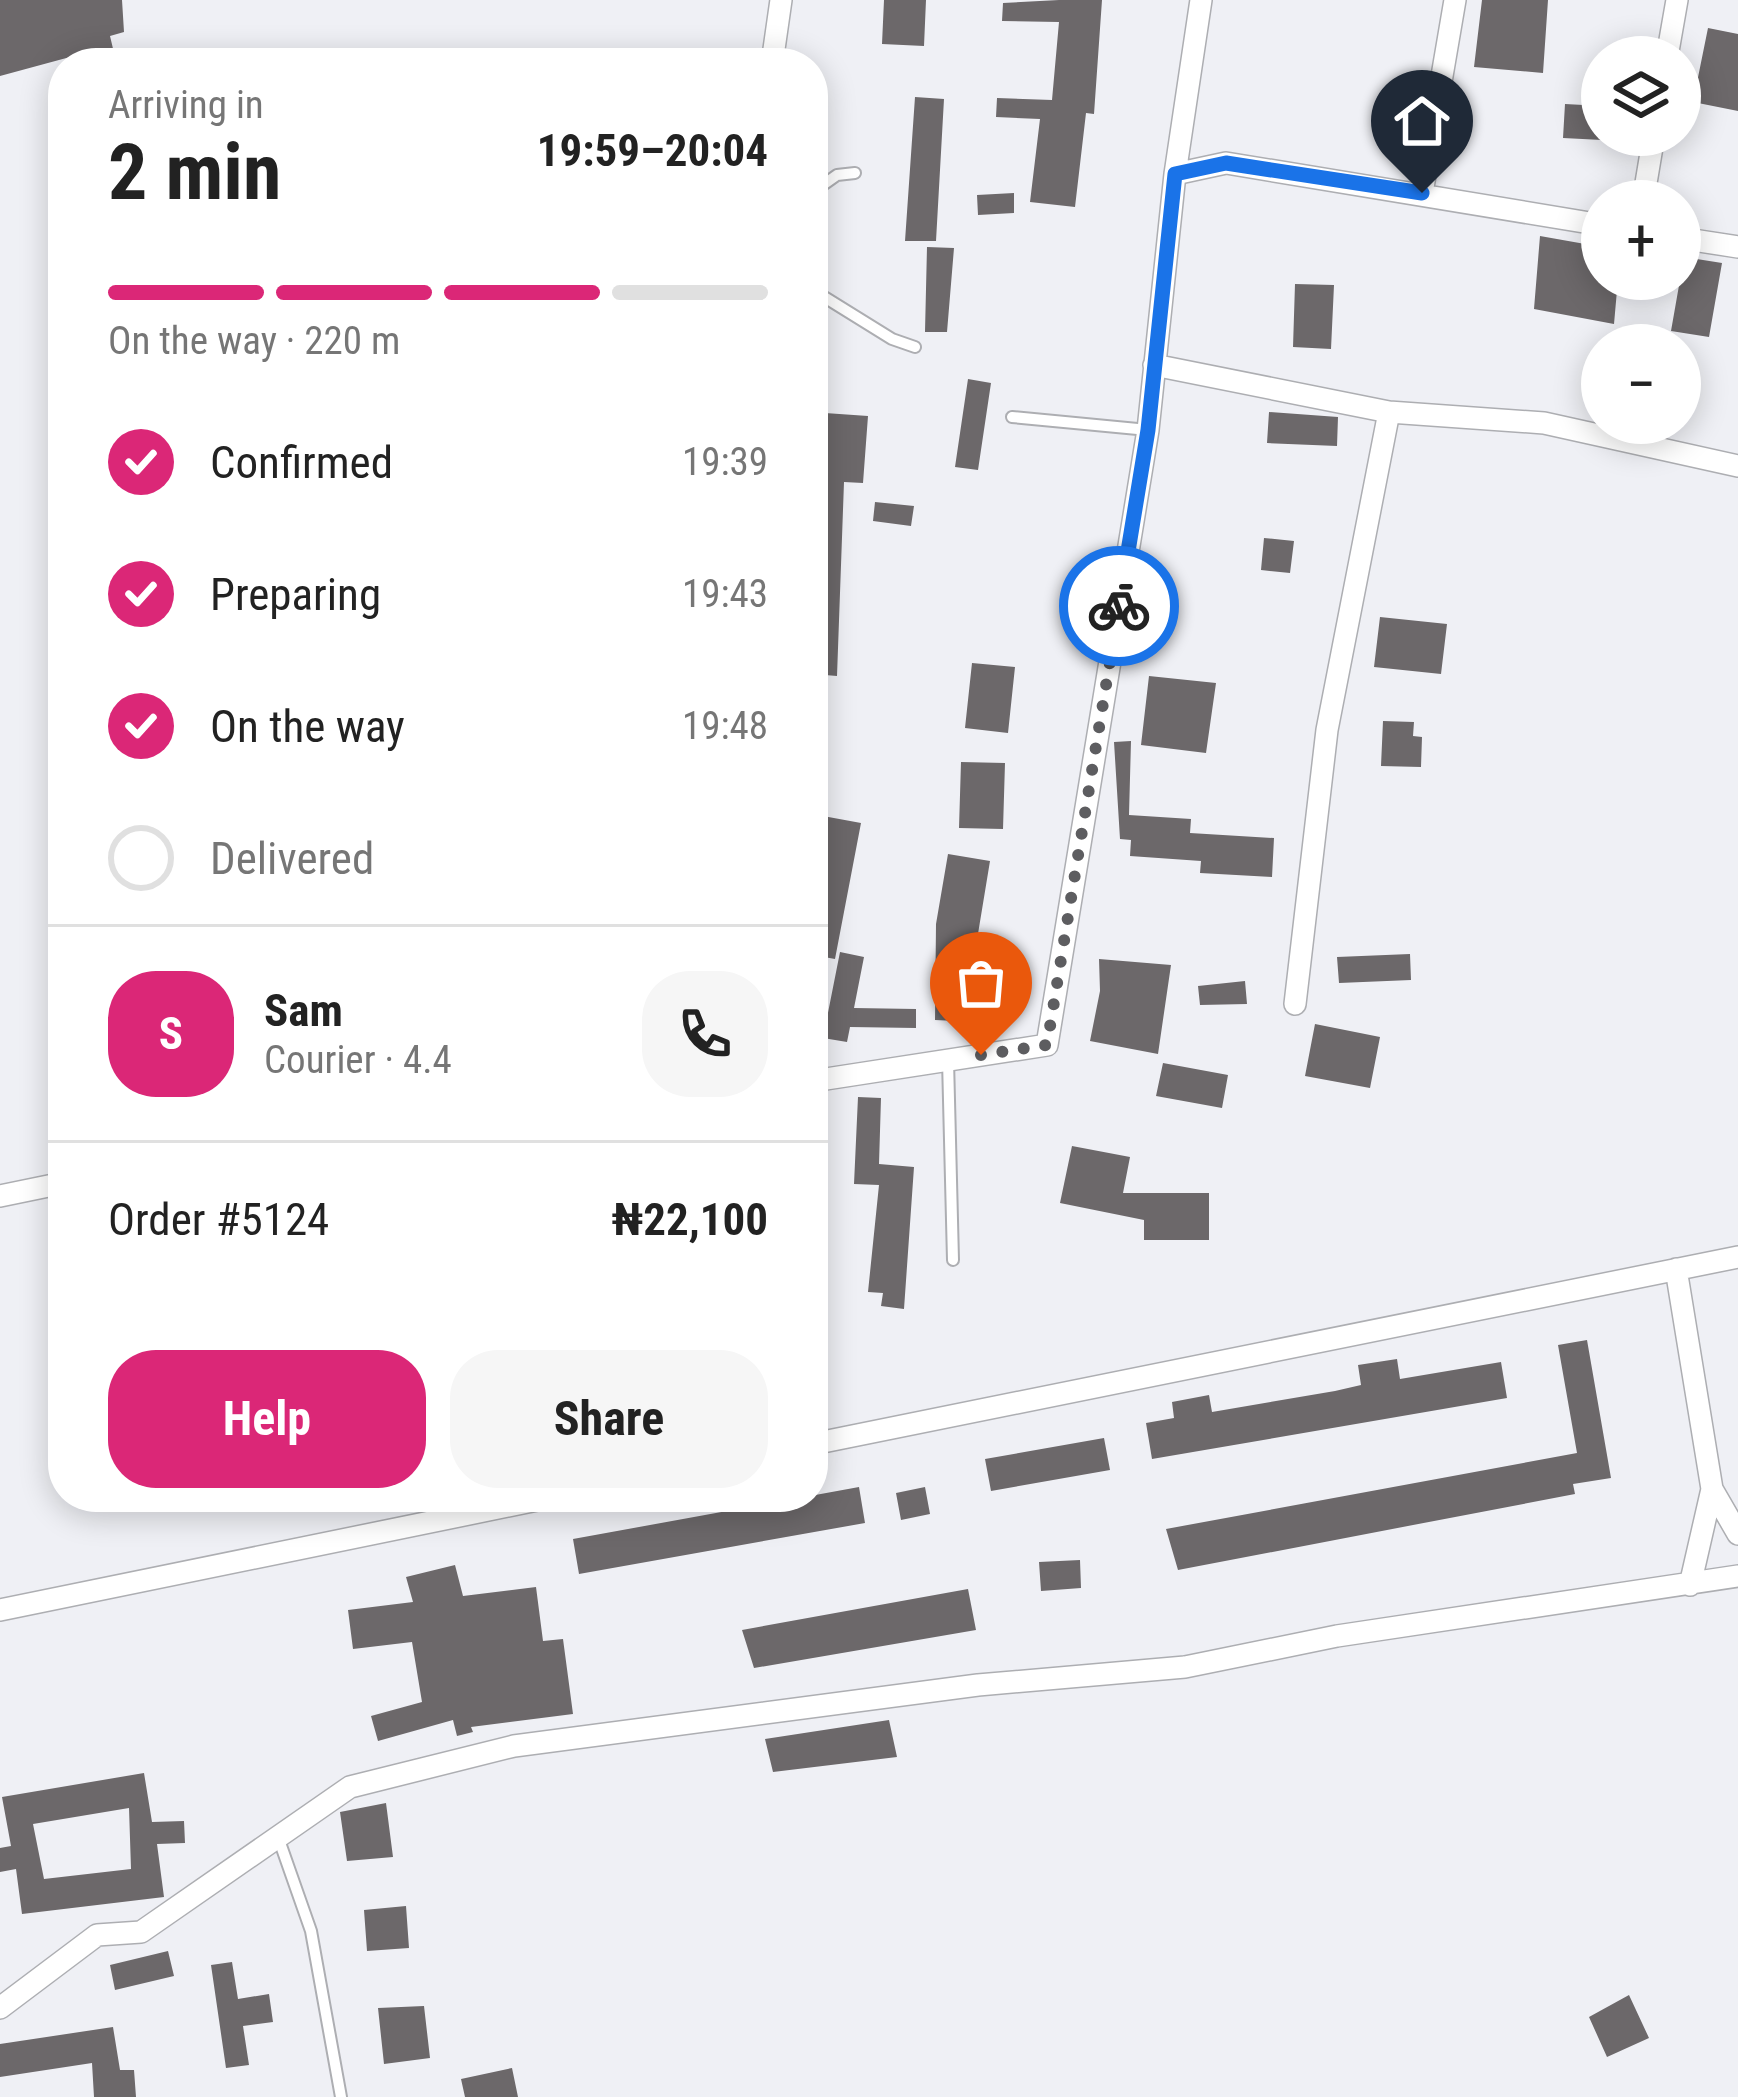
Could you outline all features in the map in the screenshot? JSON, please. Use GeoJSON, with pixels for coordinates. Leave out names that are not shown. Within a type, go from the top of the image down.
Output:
{"type":"FeatureCollection","features":[{"type":"Feature","properties":{"kind":"street"},"geometry":{"type":"LineString","coordinates":[[774,48],[782,0]]}},
{"type":"Feature","properties":{"kind":"street"},"geometry":{"type":"LineString","coordinates":[[828,1079],[1047,1045],[1148,430],[1175,174],[1201,0]]}},
{"type":"Feature","properties":{"kind":"street"},"geometry":{"type":"LineString","coordinates":[[1422,193],[1455,0]]}},
{"type":"Feature","properties":{"kind":"street"},"geometry":{"type":"LineString","coordinates":[[1671,36],[1677,0]]}},
{"type":"Feature","properties":{"kind":"street"},"geometry":{"type":"LineString","coordinates":[[1175,174],[1226,163],[1581,221]]}},
{"type":"Feature","properties":{"kind":"street"},"geometry":{"type":"LineString","coordinates":[[1701,242],[1738,248]]}},
{"type":"Feature","properties":{"kind":"street"},"geometry":{"type":"LineString","coordinates":[[1154,365],[1389,412],[1544,423],[1738,466]]}},
{"type":"Feature","properties":{"kind":"street"},"geometry":{"type":"LineString","coordinates":[[1295,1004],[1327,730],[1389,412]]}},
{"type":"Feature","properties":{"kind":"street"},"geometry":{"type":"LineString","coordinates":[[0,1196],[48,1186]]}},
{"type":"Feature","properties":{"kind":"street"},"geometry":{"type":"LineString","coordinates":[[828,1441],[1738,1257]]}},
{"type":"Feature","properties":{"kind":"street"},"geometry":{"type":"LineString","coordinates":[[1676,1269],[1712,1489],[1738,1534]]}},
{"type":"Feature","properties":{"kind":"street"},"geometry":{"type":"LineString","coordinates":[[1690,1585],[1712,1489]]}},
{"type":"Feature","properties":{"kind":"street"},"geometry":{"type":"LineString","coordinates":[[0,1610],[479,1512]]}},
{"type":"Feature","properties":{"kind":"street"},"geometry":{"type":"LineString","coordinates":[[0,2008],[97,1935],[141,1932],[350,1787],[514,1746],[977,1685],[1185,1666],[1337,1636],[1738,1576]]}},
{"type":"Feature","properties":{"kind":"lane"},"geometry":{"type":"LineString","coordinates":[[828,181],[855,173]]}},
{"type":"Feature","properties":{"kind":"lane"},"geometry":{"type":"LineString","coordinates":[[828,299],[892,339],[915,347]]}},
{"type":"Feature","properties":{"kind":"lane"},"geometry":{"type":"LineString","coordinates":[[1012,417],[1148,430]]}},
{"type":"Feature","properties":{"kind":"lane"},"geometry":{"type":"LineString","coordinates":[[948,1060],[953,1260]]}},
{"type":"Feature","properties":{"kind":"lane"},"geometry":{"type":"LineString","coordinates":[[278,1837],[316,1954],[341,2097]]}},
{"type":"Feature","properties":{"kind":"building"},"geometry":{"type":"Polygon","coordinates":[[[0,0],[122,0],[124,32],[110,36],[113,48],[48,48],[48,63],[0,76],[0,0]]]}},
{"type":"Feature","properties":{"kind":"building"},"geometry":{"type":"Polygon","coordinates":[[[884,0],[926,0],[924,46],[882,44],[884,0]]]}},
{"type":"Feature","properties":{"kind":"building"},"geometry":{"type":"Polygon","coordinates":[[[1102,0],[1094,114],[1086,113],[1075,207],[1030,202],[1040,119],[996,117],[997,98],[1052,100],[1059,22],[1002,21],[1003,3],[1102,0]]]}},
{"type":"Feature","properties":{"kind":"building"},"geometry":{"type":"Polygon","coordinates":[[[1482,0],[1548,0],[1543,73],[1474,67],[1482,0]]]}},
{"type":"Feature","properties":{"kind":"building"},"geometry":{"type":"Polygon","coordinates":[[[1708,28],[1738,34],[1738,111],[1701,104],[1701,63],[1708,28]]]}},
{"type":"Feature","properties":{"kind":"building"},"geometry":{"type":"Polygon","coordinates":[[[915,97],[944,99],[936,241],[905,241],[915,97]]]}},
{"type":"Feature","properties":{"kind":"building"},"geometry":{"type":"Polygon","coordinates":[[[1565,104],[1581,105],[1581,139],[1563,138],[1565,104]]]}},
{"type":"Feature","properties":{"kind":"building"},"geometry":{"type":"Polygon","coordinates":[[[1014,193],[1014,213],[978,215],[977,195],[1014,193]]]}},
{"type":"Feature","properties":{"kind":"building"},"geometry":{"type":"Polygon","coordinates":[[[1540,236],[1581,243],[1581,300],[1616,300],[1614,324],[1534,309],[1540,236]]]}},
{"type":"Feature","properties":{"kind":"building"},"geometry":{"type":"Polygon","coordinates":[[[927,247],[954,248],[947,332],[925,332],[927,247]]]}},
{"type":"Feature","properties":{"kind":"building"},"geometry":{"type":"Polygon","coordinates":[[[1701,260],[1722,263],[1709,337],[1701,336],[1701,324],[1672,324],[1676,300],[1701,300],[1701,260]]]}},
{"type":"Feature","properties":{"kind":"building"},"geometry":{"type":"Polygon","coordinates":[[[1295,284],[1334,285],[1331,349],[1293,347],[1295,284]]]}},
{"type":"Feature","properties":{"kind":"building"},"geometry":{"type":"Polygon","coordinates":[[[968,379],[991,383],[978,470],[955,467],[968,379]]]}},
{"type":"Feature","properties":{"kind":"building"},"geometry":{"type":"Polygon","coordinates":[[[1269,412],[1338,417],[1337,446],[1267,443],[1269,412]]]}},
{"type":"Feature","properties":{"kind":"building"},"geometry":{"type":"Polygon","coordinates":[[[828,413],[868,416],[863,483],[844,482],[837,676],[828,675],[828,413]]]}},
{"type":"Feature","properties":{"kind":"building"},"geometry":{"type":"Polygon","coordinates":[[[875,502],[914,506],[911,526],[873,521],[875,502]]]}},
{"type":"Feature","properties":{"kind":"building"},"geometry":{"type":"Polygon","coordinates":[[[1264,538],[1294,541],[1290,573],[1261,570],[1264,538]]]}},
{"type":"Feature","properties":{"kind":"building"},"geometry":{"type":"Polygon","coordinates":[[[1380,617],[1447,624],[1441,674],[1374,667],[1380,617]]]}},
{"type":"Feature","properties":{"kind":"building"},"geometry":{"type":"Polygon","coordinates":[[[972,663],[1015,667],[1008,733],[965,728],[972,663]]]}},
{"type":"Feature","properties":{"kind":"building"},"geometry":{"type":"Polygon","coordinates":[[[1149,676],[1216,683],[1206,753],[1141,745],[1149,676]]]}},
{"type":"Feature","properties":{"kind":"building"},"geometry":{"type":"Polygon","coordinates":[[[1383,721],[1414,722],[1413,736],[1422,737],[1421,767],[1381,766],[1383,721]]]}},
{"type":"Feature","properties":{"kind":"building"},"geometry":{"type":"Polygon","coordinates":[[[1131,741],[1129,815],[1191,819],[1190,833],[1274,838],[1272,877],[1200,873],[1201,861],[1130,856],[1131,840],[1120,839],[1114,742],[1131,741]]]}},
{"type":"Feature","properties":{"kind":"building"},"geometry":{"type":"Polygon","coordinates":[[[961,762],[1005,763],[1003,829],[959,828],[961,762]]]}},
{"type":"Feature","properties":{"kind":"building"},"geometry":{"type":"Polygon","coordinates":[[[828,817],[861,823],[835,959],[828,958],[828,817]]]}},
{"type":"Feature","properties":{"kind":"building"},"geometry":{"type":"Polygon","coordinates":[[[948,854],[990,861],[975,952],[981,952],[978,1022],[935,1020],[936,924],[948,854]]]}},
{"type":"Feature","properties":{"kind":"building"},"geometry":{"type":"Polygon","coordinates":[[[840,952],[864,957],[854,1008],[916,1009],[916,1028],[850,1027],[847,1042],[828,1039],[840,952]]]}},
{"type":"Feature","properties":{"kind":"building"},"geometry":{"type":"Polygon","coordinates":[[[1410,954],[1411,980],[1339,983],[1337,957],[1410,954]]]}},
{"type":"Feature","properties":{"kind":"building"},"geometry":{"type":"Polygon","coordinates":[[[1099,959],[1171,965],[1158,1054],[1090,1041],[1100,991],[1099,959]]]}},
{"type":"Feature","properties":{"kind":"building"},"geometry":{"type":"Polygon","coordinates":[[[1245,981],[1247,1004],[1200,1005],[1198,986],[1245,981]]]}},
{"type":"Feature","properties":{"kind":"building"},"geometry":{"type":"Polygon","coordinates":[[[1315,1024],[1380,1037],[1370,1088],[1305,1076],[1315,1024]]]}},
{"type":"Feature","properties":{"kind":"building"},"geometry":{"type":"Polygon","coordinates":[[[1163,1063],[1228,1075],[1222,1108],[1156,1096],[1163,1063]]]}},
{"type":"Feature","properties":{"kind":"building"},"geometry":{"type":"Polygon","coordinates":[[[858,1097],[881,1098],[879,1164],[914,1167],[904,1309],[881,1306],[883,1293],[868,1292],[879,1185],[854,1184],[858,1097]]]}},
{"type":"Feature","properties":{"kind":"building"},"geometry":{"type":"Polygon","coordinates":[[[1072,1146],[1130,1157],[1123,1193],[1209,1193],[1209,1240],[1144,1240],[1144,1220],[1060,1203],[1072,1146]]]}},
{"type":"Feature","properties":{"kind":"building"},"geometry":{"type":"Polygon","coordinates":[[[1587,1340],[1611,1478],[1573,1484],[1575,1494],[1178,1570],[1166,1529],[1577,1453],[1558,1345],[1587,1340]]]}},
{"type":"Feature","properties":{"kind":"building"},"geometry":{"type":"Polygon","coordinates":[[[1397,1359],[1400,1379],[1501,1362],[1507,1398],[1152,1459],[1146,1423],[1174,1418],[1172,1402],[1209,1395],[1212,1412],[1335,1391],[1361,1385],[1358,1365],[1397,1359]]]}},
{"type":"Feature","properties":{"kind":"building"},"geometry":{"type":"Polygon","coordinates":[[[1104,1438],[1110,1470],[991,1491],[985,1459],[1104,1438]]]}},
{"type":"Feature","properties":{"kind":"building"},"geometry":{"type":"Polygon","coordinates":[[[859,1487],[865,1523],[579,1574],[573,1539],[722,1512],[828,1512],[828,1493],[859,1487]]]}},
{"type":"Feature","properties":{"kind":"building"},"geometry":{"type":"Polygon","coordinates":[[[925,1487],[930,1514],[901,1520],[896,1493],[925,1487]]]}},
{"type":"Feature","properties":{"kind":"building"},"geometry":{"type":"Polygon","coordinates":[[[1080,1560],[1081,1588],[1041,1591],[1039,1562],[1080,1560]]]}},
{"type":"Feature","properties":{"kind":"building"},"geometry":{"type":"Polygon","coordinates":[[[455,1565],[463,1596],[536,1587],[543,1641],[563,1639],[573,1714],[471,1727],[473,1732],[457,1736],[453,1720],[378,1741],[371,1716],[422,1702],[412,1642],[353,1649],[348,1610],[413,1602],[406,1577],[455,1565]]]}},
{"type":"Feature","properties":{"kind":"building"},"geometry":{"type":"Polygon","coordinates":[[[968,1589],[976,1630],[754,1668],[742,1630],[968,1589]]]}},
{"type":"Feature","properties":{"kind":"building"},"geometry":{"type":"Polygon","coordinates":[[[889,1720],[897,1757],[773,1772],[765,1739],[889,1720]]]}},
{"type":"Feature","properties":{"kind":"building"},"geometry":{"type":"Polygon","coordinates":[[[144,1773],[152,1822],[184,1821],[185,1843],[157,1844],[164,1897],[22,1914],[16,1869],[0,1872],[0,1848],[11,1846],[2,1797],[144,1773]],[[129,1808],[33,1824],[44,1879],[131,1869],[129,1808]]]}},
{"type":"Feature","properties":{"kind":"building"},"geometry":{"type":"Polygon","coordinates":[[[386,1803],[393,1857],[347,1861],[340,1812],[386,1803]]]}},
{"type":"Feature","properties":{"kind":"building"},"geometry":{"type":"Polygon","coordinates":[[[406,1906],[409,1948],[367,1951],[364,1910],[406,1906]]]}},
{"type":"Feature","properties":{"kind":"building"},"geometry":{"type":"Polygon","coordinates":[[[168,1951],[174,1976],[115,1990],[110,1965],[168,1951]]]}},
{"type":"Feature","properties":{"kind":"building"},"geometry":{"type":"Polygon","coordinates":[[[232,1962],[238,1999],[269,1994],[273,2022],[243,2026],[249,2065],[226,2068],[211,1965],[232,1962]]]}},
{"type":"Feature","properties":{"kind":"building"},"geometry":{"type":"Polygon","coordinates":[[[1629,1995],[1649,2038],[1607,2057],[1589,2017],[1629,1995]]]}},
{"type":"Feature","properties":{"kind":"building"},"geometry":{"type":"Polygon","coordinates":[[[424,2006],[430,2058],[384,2064],[378,2008],[424,2006]]]}},
{"type":"Feature","properties":{"kind":"building"},"geometry":{"type":"Polygon","coordinates":[[[113,2027],[120,2070],[134,2070],[136,2097],[94,2097],[92,2063],[0,2077],[0,2044],[113,2027]]]}},
{"type":"Feature","properties":{"kind":"building"},"geometry":{"type":"Polygon","coordinates":[[[512,2068],[518,2097],[465,2097],[461,2079],[512,2068]]]}},
{"type":"Feature","properties":{"kind":"way so far"},"geometry":{"type":"LineString","coordinates":[[981,1055],[1047,1045],[1119,606]]}},
{"type":"Feature","properties":{"kind":"route"},"geometry":{"type":"LineString","coordinates":[[1119,606],[1148,430],[1175,174],[1226,163],[1422,193]]}}]}
